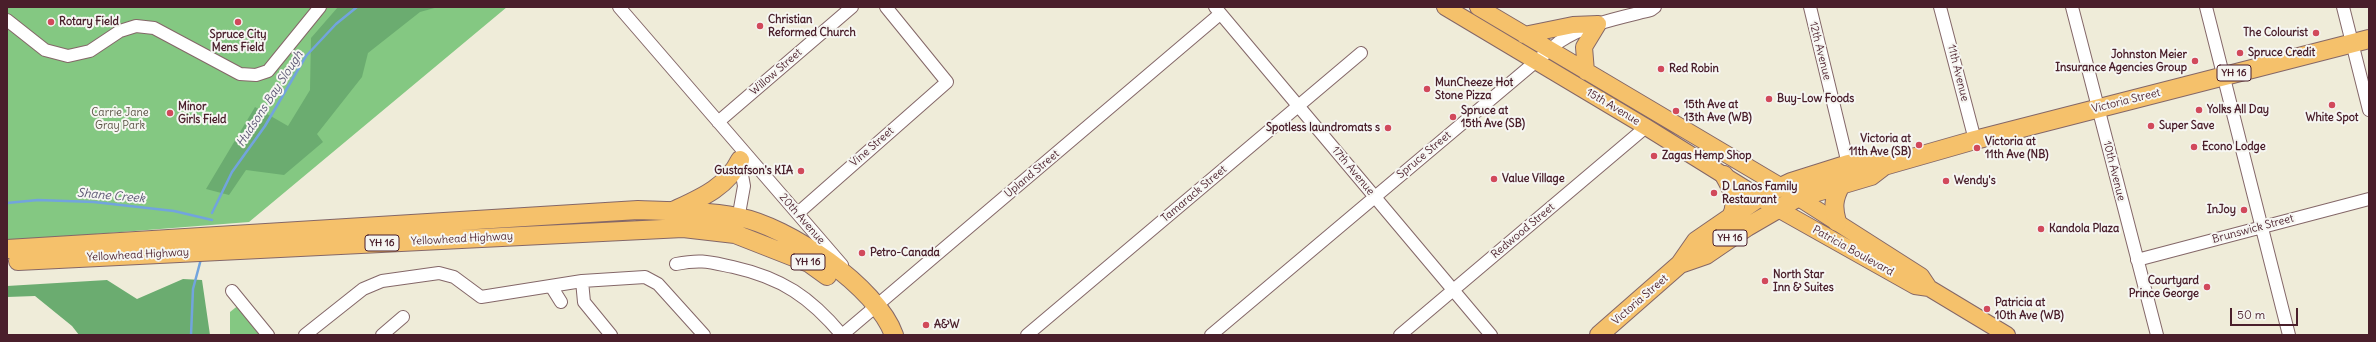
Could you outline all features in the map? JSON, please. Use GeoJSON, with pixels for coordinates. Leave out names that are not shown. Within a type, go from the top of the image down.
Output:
{"type":"FeatureCollection","features":[{"type":"Feature","properties":{"kind":"highway","name":"Victoria Street"},"geometry":{"type":"LineString","coordinates":[[1680,264],[1706,255],[1747,227],[1797,198],[1870,176],[1884,166],[1975,140],[2369,38]]}},
{"type":"Feature","properties":{"kind":"highway"},"geometry":{"type":"LineString","coordinates":[[673,211],[709,195],[734,171],[738,152]]}},
{"type":"Feature","properties":{"kind":"highway","name":"Victoria Street"},"geometry":{"type":"LineString","coordinates":[[1599,335],[1680,264],[1696,241],[1760,197],[1780,186],[1848,164],[1864,161],[1884,166]]}},
{"type":"Feature","properties":{"kind":"highway"},"geometry":{"type":"LineString","coordinates":[[1724,175],[1735,199],[1735,208],[1731,217]]}},
{"type":"Feature","properties":{"kind":"highway"},"geometry":{"type":"LineString","coordinates":[[1837,222],[1834,208],[1835,195],[1841,185]]}},
{"type":"Feature","properties":{"kind":"highway","name":"Yellowhead Highway"},"geometry":{"type":"LineString","coordinates":[[7,249],[638,210],[673,211],[739,217],[770,228],[816,252],[863,289]]}},
{"type":"Feature","properties":{"kind":"highway","name":"Yellowhead Highway"},"geometry":{"type":"LineString","coordinates":[[7,261],[683,228],[735,234],[809,263],[872,310]]}},
{"type":"Feature","properties":{"kind":"highway","name":"20th Avenue"},"geometry":{"type":"LineString","coordinates":[[863,289],[872,310],[889,321],[893,335]]}},
{"type":"Feature","properties":{"kind":"main road","name":"15th Avenue"},"geometry":{"type":"LineString","coordinates":[[1445,7],[1646,127],[1778,209]]}},
{"type":"Feature","properties":{"kind":"main road","name":"15th Avenue"},"geometry":{"type":"LineString","coordinates":[[1478,7],[1780,186],[1797,198]]}},
{"type":"Feature","properties":{"kind":"main road"},"geometry":{"type":"LineString","coordinates":[[1524,35],[1573,25],[1598,24]]}},
{"type":"Feature","properties":{"kind":"main road"},"geometry":{"type":"LineString","coordinates":[[1586,72],[1584,47],[1598,24]]}},
{"type":"Feature","properties":{"kind":"main road","name":"Patricia Boulevard"},"geometry":{"type":"LineString","coordinates":[[1797,198],[1921,276],[1929,288]]}},
{"type":"Feature","properties":{"kind":"main road","name":"Patricia Boulevard"},"geometry":{"type":"LineString","coordinates":[[1778,209],[1915,286],[1929,288],[2007,335]]}},
{"type":"Feature","properties":{"kind":"street"},"geometry":{"type":"LineString","coordinates":[[7,20],[45,50],[68,56],[90,52],[120,31],[136,26],[154,28],[240,74],[256,75],[268,71],[320,7]]}},
{"type":"Feature","properties":{"kind":"street","name":"20th Avenue"},"geometry":{"type":"LineString","coordinates":[[619,7],[621,12],[718,122],[738,152],[798,213],[863,289]]}},
{"type":"Feature","properties":{"kind":"street","name":"Willow Street"},"geometry":{"type":"LineString","coordinates":[[718,122],[852,7]]}},
{"type":"Feature","properties":{"kind":"street","name":"Vine Street"},"geometry":{"type":"LineString","coordinates":[[798,213],[947,82],[886,7]]}},
{"type":"Feature","properties":{"kind":"street","name":"Spruce Street"},"geometry":{"type":"LineString","coordinates":[[1211,335],[1550,50],[1572,34],[1598,24],[1651,10],[1655,7]]}},
{"type":"Feature","properties":{"kind":"street","name":"12th Avenue"},"geometry":{"type":"LineString","coordinates":[[1810,7],[1848,164]]}},
{"type":"Feature","properties":{"kind":"street","name":"11th Avenue"},"geometry":{"type":"LineString","coordinates":[[1940,7],[1975,140]]}},
{"type":"Feature","properties":{"kind":"street","name":"10th Avenue"},"geometry":{"type":"LineString","coordinates":[[2072,7],[2157,335]]}},
{"type":"Feature","properties":{"kind":"street"},"geometry":{"type":"LineString","coordinates":[[2206,7],[2289,335]]}},
{"type":"Feature","properties":{"kind":"street"},"geometry":{"type":"LineString","coordinates":[[2342,7],[2369,110]]}},
{"type":"Feature","properties":{"kind":"street","name":"17th Avenue"},"geometry":{"type":"LineString","coordinates":[[1218,10],[1491,335]]}},
{"type":"Feature","properties":{"kind":"street","name":"Upland Street"},"geometry":{"type":"LineString","coordinates":[[676,264],[699,260],[761,273],[793,290],[822,312],[842,335],[1218,10]]}},
{"type":"Feature","properties":{"kind":"street","name":"Tamarack Street"},"geometry":{"type":"LineString","coordinates":[[1026,335],[1361,53]]}},
{"type":"Feature","properties":{"kind":"street","name":"Redwood Street"},"geometry":{"type":"LineString","coordinates":[[1400,335],[1646,127]]}},
{"type":"Feature","properties":{"kind":"street"},"geometry":{"type":"LineString","coordinates":[[735,234],[744,186],[738,152]]}},
{"type":"Feature","properties":{"kind":"street","name":"Brunswick Street"},"geometry":{"type":"LineString","coordinates":[[2137,260],[2369,199]]}},
{"type":"Feature","properties":{"kind":"street"},"geometry":{"type":"LineString","coordinates":[[305,335],[363,289],[382,280],[440,273],[454,277],[481,297],[582,281],[645,277],[658,284],[704,335]]}},
{"type":"Feature","properties":{"kind":"street"},"geometry":{"type":"LineString","coordinates":[[582,281],[584,302],[611,335]]}},
{"type":"Feature","properties":{"kind":"street"},"geometry":{"type":"LineString","coordinates":[[551,286],[561,302]]}},
{"type":"Feature","properties":{"kind":"street"},"geometry":{"type":"LineString","coordinates":[[232,291],[268,335]]}},
{"type":"Feature","properties":{"kind":"street"},"geometry":{"type":"LineString","coordinates":[[382,335],[403,317]]}},
{"type":"Feature","properties":{"kind":"green space","name":"Carrie Jane Gray Park"},"geometry":{"type":"Polygon","coordinates":[[[7,7],[507,7],[249,222],[7,241],[7,7]]]}},
{"type":"Feature","properties":{"kind":"green space"},"geometry":{"type":"Polygon","coordinates":[[[338,7],[438,7],[420,12],[368,53],[362,77],[317,134],[323,142],[284,175],[246,170],[229,195],[206,189],[255,107],[288,126],[310,90],[311,38],[338,7]]]}},
{"type":"Feature","properties":{"kind":"green space"},"geometry":{"type":"Polygon","coordinates":[[[183,279],[202,280],[210,335],[79,335],[72,326],[35,296],[7,297],[7,286],[107,280],[137,299],[183,279]]]}},
{"type":"Feature","properties":{"kind":"green space"},"geometry":{"type":"Polygon","coordinates":[[[240,304],[266,335],[230,335],[230,312],[240,304]]]}},
{"type":"Feature","properties":{"kind":"waterway","name":"Hudsons Bay Slough"},"geometry":{"type":"LineString","coordinates":[[212,213],[232,172],[265,126],[306,56],[336,24],[357,7]]}},
{"type":"Feature","properties":{"kind":"waterway","name":"Shane Creek"},"geometry":{"type":"LineString","coordinates":[[7,203],[38,200],[94,202],[174,211],[212,220]]}},
{"type":"Feature","properties":{"kind":"waterway","name":"Hudsons Bay Slough"},"geometry":{"type":"LineString","coordinates":[[191,335],[193,289],[201,259]]}},
{"type":"Feature","properties":{"kind":"place","name":"Rotary Field"},"geometry":{"type":"Point","coordinates":[51,22]}},
{"type":"Feature","properties":{"kind":"place","name":"Spruce City Mens Field"},"geometry":{"type":"Point","coordinates":[238,22]}},
{"type":"Feature","properties":{"kind":"place","name":"Christian Reformed Church"},"geometry":{"type":"Point","coordinates":[760,26]}},
{"type":"Feature","properties":{"kind":"place","name":"The Colourist"},"geometry":{"type":"Point","coordinates":[2316,33]}},
{"type":"Feature","properties":{"kind":"place","name":"Spruce Credit"},"geometry":{"type":"Point","coordinates":[2240,53]}},
{"type":"Feature","properties":{"kind":"place","name":"Johnston Meier Insurance Agencies Group"},"geometry":{"type":"Point","coordinates":[2195,61]}},
{"type":"Feature","properties":{"kind":"place","name":"Red Robin"},"geometry":{"type":"Point","coordinates":[1661,69]}},
{"type":"Feature","properties":{"kind":"place","name":"MunCheeze Hot Stone Pizza"},"geometry":{"type":"Point","coordinates":[1427,89]}},
{"type":"Feature","properties":{"kind":"place","name":"Buy-Low Foods"},"geometry":{"type":"Point","coordinates":[1769,99]}},
{"type":"Feature","properties":{"kind":"place","name":"White Spot"},"geometry":{"type":"Point","coordinates":[2332,105]}},
{"type":"Feature","properties":{"kind":"place","name":"Yolks All Day"},"geometry":{"type":"Point","coordinates":[2199,110]}},
{"type":"Feature","properties":{"kind":"place","name":"15th Ave at 13th Ave (WB)"},"geometry":{"type":"Point","coordinates":[1676,111]}},
{"type":"Feature","properties":{"kind":"place","name":"Minor Girls Field"},"geometry":{"type":"Point","coordinates":[170,113]}},
{"type":"Feature","properties":{"kind":"place","name":"Spruce at 15th Ave (SB)"},"geometry":{"type":"Point","coordinates":[1453,117]}},
{"type":"Feature","properties":{"kind":"place","name":"Super Save"},"geometry":{"type":"Point","coordinates":[2151,126]}},
{"type":"Feature","properties":{"kind":"place","name":"Spotless laundromats s"},"geometry":{"type":"Point","coordinates":[1388,128]}},
{"type":"Feature","properties":{"kind":"place","name":"Victoria at 11th Ave (SB)"},"geometry":{"type":"Point","coordinates":[1919,145]}},
{"type":"Feature","properties":{"kind":"place","name":"Econo Lodge"},"geometry":{"type":"Point","coordinates":[2194,147]}},
{"type":"Feature","properties":{"kind":"place","name":"Victoria at 11th Ave (NB)"},"geometry":{"type":"Point","coordinates":[1977,148]}},
{"type":"Feature","properties":{"kind":"place","name":"Zagas Hemp Shop"},"geometry":{"type":"Point","coordinates":[1654,156]}},
{"type":"Feature","properties":{"kind":"place","name":"Gustafson's KIA"},"geometry":{"type":"Point","coordinates":[801,171]}},
{"type":"Feature","properties":{"kind":"place","name":"Value Village"},"geometry":{"type":"Point","coordinates":[1494,179]}},
{"type":"Feature","properties":{"kind":"place","name":"Wendy's"},"geometry":{"type":"Point","coordinates":[1946,181]}},
{"type":"Feature","properties":{"kind":"place","name":"D Lanos Family Restaurant"},"geometry":{"type":"Point","coordinates":[1714,193]}},
{"type":"Feature","properties":{"kind":"place","name":"InJoy"},"geometry":{"type":"Point","coordinates":[2244,210]}},
{"type":"Feature","properties":{"kind":"place","name":"Kandola Plaza"},"geometry":{"type":"Point","coordinates":[2041,229]}},
{"type":"Feature","properties":{"kind":"place","name":"Petro-Canada"},"geometry":{"type":"Point","coordinates":[862,253]}},
{"type":"Feature","properties":{"kind":"place","name":"North Star Inn & Suites"},"geometry":{"type":"Point","coordinates":[1765,281]}},
{"type":"Feature","properties":{"kind":"place","name":"Courtyard Prince George"},"geometry":{"type":"Point","coordinates":[2207,287]}},
{"type":"Feature","properties":{"kind":"place","name":"Patricia at 10th Ave (WB)"},"geometry":{"type":"Point","coordinates":[1987,309]}},
{"type":"Feature","properties":{"kind":"place","name":"A&W"},"geometry":{"type":"Point","coordinates":[926,325]}}]}
